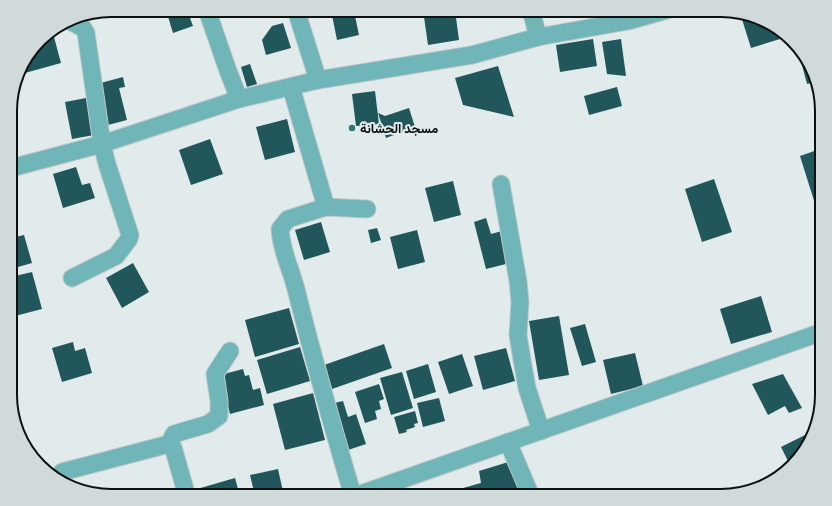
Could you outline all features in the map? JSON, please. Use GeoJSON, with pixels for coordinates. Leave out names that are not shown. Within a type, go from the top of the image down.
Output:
{"type":"FeatureCollection","features":[{"type":"Feature","properties":{"kind":"street"},"geometry":{"type":"LineString","coordinates":[[209,17],[239,99]]}},
{"type":"Feature","properties":{"kind":"street"},"geometry":{"type":"LineString","coordinates":[[298,17],[318,80]]}},
{"type":"Feature","properties":{"kind":"street"},"geometry":{"type":"LineString","coordinates":[[533,17],[538,37]]}},
{"type":"Feature","properties":{"kind":"street"},"geometry":{"type":"LineString","coordinates":[[17,166],[102,144],[239,99],[291,86],[318,80],[472,55],[538,37],[624,17]]}},
{"type":"Feature","properties":{"kind":"street"},"geometry":{"type":"LineString","coordinates":[[72,278],[116,256],[129,239],[130,235],[102,144],[86,34],[83,28],[75,24]]}},
{"type":"Feature","properties":{"kind":"street"},"geometry":{"type":"LineString","coordinates":[[291,86],[326,206]]}},
{"type":"Feature","properties":{"kind":"street"},"geometry":{"type":"LineString","coordinates":[[501,184],[518,282],[520,302],[518,335],[522,360],[527,388],[541,431]]}},
{"type":"Feature","properties":{"kind":"street"},"geometry":{"type":"LineString","coordinates":[[356,489],[317,372],[296,289],[281,243],[280,229],[288,219],[326,206],[367,209]]}},
{"type":"Feature","properties":{"kind":"street"},"geometry":{"type":"LineString","coordinates":[[375,489],[815,334]]}},
{"type":"Feature","properties":{"kind":"street"},"geometry":{"type":"LineString","coordinates":[[62,472],[169,444],[174,434],[208,424],[219,416],[219,401],[215,374],[230,351]]}},
{"type":"Feature","properties":{"kind":"street"},"geometry":{"type":"LineString","coordinates":[[508,442],[528,489]]}},
{"type":"Feature","properties":{"kind":"street"},"geometry":{"type":"LineString","coordinates":[[169,444],[173,447],[185,489]]}},
{"type":"Feature","properties":{"kind":"building"},"geometry":{"type":"Polygon","coordinates":[[[168,17],[190,17],[193,26],[173,33],[168,17]]]}},
{"type":"Feature","properties":{"kind":"building"},"geometry":{"type":"Polygon","coordinates":[[[332,17],[355,17],[359,35],[337,40],[332,17]]]}},
{"type":"Feature","properties":{"kind":"building"},"geometry":{"type":"Polygon","coordinates":[[[424,17],[456,17],[459,40],[428,45],[424,17]]]}},
{"type":"Feature","properties":{"kind":"building"},"geometry":{"type":"Polygon","coordinates":[[[742,20],[757,24],[780,39],[751,48],[742,20]]]}},
{"type":"Feature","properties":{"kind":"building"},"geometry":{"type":"Polygon","coordinates":[[[283,23],[291,48],[266,55],[262,40],[272,26],[283,23]]]}},
{"type":"Feature","properties":{"kind":"building"},"geometry":{"type":"Polygon","coordinates":[[[54,37],[61,63],[26,73],[33,59],[49,40],[54,37]]]}},
{"type":"Feature","properties":{"kind":"building"},"geometry":{"type":"Polygon","coordinates":[[[593,39],[597,66],[560,72],[556,45],[593,39]]]}},
{"type":"Feature","properties":{"kind":"building"},"geometry":{"type":"Polygon","coordinates":[[[621,39],[626,76],[607,74],[602,42],[621,39]]]}},
{"type":"Feature","properties":{"kind":"building"},"geometry":{"type":"Polygon","coordinates":[[[802,63],[811,83],[807,84],[802,63]]]}},
{"type":"Feature","properties":{"kind":"building"},"geometry":{"type":"Polygon","coordinates":[[[250,64],[257,84],[247,87],[241,67],[250,64]]]}},
{"type":"Feature","properties":{"kind":"building"},"geometry":{"type":"Polygon","coordinates":[[[498,66],[514,117],[463,105],[455,78],[498,66]]]}},
{"type":"Feature","properties":{"kind":"building"},"geometry":{"type":"Polygon","coordinates":[[[123,77],[125,87],[119,88],[127,120],[108,125],[97,84],[123,77]]]}},
{"type":"Feature","properties":{"kind":"building"},"geometry":{"type":"Polygon","coordinates":[[[617,87],[622,106],[589,115],[584,96],[617,87]]]}},
{"type":"Feature","properties":{"kind":"building"},"geometry":{"type":"Polygon","coordinates":[[[375,91],[379,124],[356,126],[352,94],[375,91]]]}},
{"type":"Feature","properties":{"kind":"building"},"geometry":{"type":"Polygon","coordinates":[[[86,98],[94,135],[72,139],[65,102],[86,98]]]}},
{"type":"Feature","properties":{"kind":"building"},"geometry":{"type":"Polygon","coordinates":[[[409,108],[415,127],[386,138],[378,113],[385,116],[409,108]]]}},
{"type":"Feature","properties":{"kind":"building"},"geometry":{"type":"Polygon","coordinates":[[[287,119],[295,152],[265,160],[256,127],[287,119]]]}},
{"type":"Feature","properties":{"kind":"building"},"geometry":{"type":"Polygon","coordinates":[[[210,139],[223,174],[191,185],[179,150],[210,139]]]}},
{"type":"Feature","properties":{"kind":"building"},"geometry":{"type":"Polygon","coordinates":[[[815,151],[815,204],[800,156],[815,151]]]}},
{"type":"Feature","properties":{"kind":"building"},"geometry":{"type":"Polygon","coordinates":[[[76,167],[82,185],[90,183],[95,198],[63,208],[53,174],[76,167]]]}},
{"type":"Feature","properties":{"kind":"building"},"geometry":{"type":"Polygon","coordinates":[[[714,179],[732,232],[702,242],[685,189],[714,179]]]}},
{"type":"Feature","properties":{"kind":"building"},"geometry":{"type":"Polygon","coordinates":[[[453,181],[461,215],[434,222],[425,188],[453,181]]]}},
{"type":"Feature","properties":{"kind":"building"},"geometry":{"type":"Polygon","coordinates":[[[486,218],[491,234],[502,231],[510,263],[486,269],[474,222],[486,218]]]}},
{"type":"Feature","properties":{"kind":"building"},"geometry":{"type":"Polygon","coordinates":[[[321,222],[330,252],[304,260],[295,230],[321,222]]]}},
{"type":"Feature","properties":{"kind":"building"},"geometry":{"type":"Polygon","coordinates":[[[377,228],[381,240],[371,243],[368,230],[377,228]]]}},
{"type":"Feature","properties":{"kind":"building"},"geometry":{"type":"Polygon","coordinates":[[[417,230],[425,262],[398,269],[390,237],[417,230]]]}},
{"type":"Feature","properties":{"kind":"building"},"geometry":{"type":"Polygon","coordinates":[[[24,235],[32,263],[17,267],[17,237],[24,235]]]}},
{"type":"Feature","properties":{"kind":"building"},"geometry":{"type":"Polygon","coordinates":[[[133,263],[149,292],[122,308],[106,278],[133,263]]]}},
{"type":"Feature","properties":{"kind":"building"},"geometry":{"type":"Polygon","coordinates":[[[32,272],[42,309],[17,315],[17,276],[32,272]]]}},
{"type":"Feature","properties":{"kind":"building"},"geometry":{"type":"Polygon","coordinates":[[[761,296],[772,332],[731,344],[720,309],[761,296]]]}},
{"type":"Feature","properties":{"kind":"building"},"geometry":{"type":"Polygon","coordinates":[[[289,308],[299,344],[255,357],[245,320],[289,308]]]}},
{"type":"Feature","properties":{"kind":"building"},"geometry":{"type":"Polygon","coordinates":[[[559,316],[569,375],[539,380],[529,321],[559,316]]]}},
{"type":"Feature","properties":{"kind":"building"},"geometry":{"type":"Polygon","coordinates":[[[585,324],[596,362],[582,366],[570,328],[585,324]]]}},
{"type":"Feature","properties":{"kind":"building"},"geometry":{"type":"Polygon","coordinates":[[[73,342],[75,351],[85,348],[92,373],[62,382],[52,348],[73,342]]]}},
{"type":"Feature","properties":{"kind":"building"},"geometry":{"type":"Polygon","coordinates":[[[384,344],[392,368],[332,389],[324,365],[384,344]]]}},
{"type":"Feature","properties":{"kind":"building"},"geometry":{"type":"Polygon","coordinates":[[[300,347],[310,381],[267,394],[257,360],[300,347]]]}},
{"type":"Feature","properties":{"kind":"building"},"geometry":{"type":"Polygon","coordinates":[[[506,348],[515,381],[483,390],[474,356],[506,348]]]}},
{"type":"Feature","properties":{"kind":"building"},"geometry":{"type":"Polygon","coordinates":[[[635,353],[643,386],[611,394],[603,360],[635,353]]]}},
{"type":"Feature","properties":{"kind":"building"},"geometry":{"type":"Polygon","coordinates":[[[462,354],[473,386],[449,394],[438,362],[462,354]]]}},
{"type":"Feature","properties":{"kind":"building"},"geometry":{"type":"Polygon","coordinates":[[[428,364],[436,392],[414,399],[406,371],[428,364]]]}},
{"type":"Feature","properties":{"kind":"building"},"geometry":{"type":"Polygon","coordinates":[[[243,369],[245,376],[249,375],[253,390],[260,388],[264,405],[230,414],[220,375],[243,369]]]}},
{"type":"Feature","properties":{"kind":"building"},"geometry":{"type":"Polygon","coordinates":[[[402,372],[413,408],[391,415],[380,378],[402,372]]]}},
{"type":"Feature","properties":{"kind":"building"},"geometry":{"type":"Polygon","coordinates":[[[783,374],[802,408],[789,413],[785,406],[768,415],[752,384],[783,374]]]}},
{"type":"Feature","properties":{"kind":"building"},"geometry":{"type":"Polygon","coordinates":[[[379,384],[384,399],[379,401],[381,409],[375,411],[377,419],[365,423],[355,392],[379,384]]]}},
{"type":"Feature","properties":{"kind":"building"},"geometry":{"type":"Polygon","coordinates":[[[313,393],[325,440],[285,450],[273,404],[313,393]]]}},
{"type":"Feature","properties":{"kind":"building"},"geometry":{"type":"Polygon","coordinates":[[[439,398],[445,421],[423,427],[417,403],[439,398]]]}},
{"type":"Feature","properties":{"kind":"building"},"geometry":{"type":"Polygon","coordinates":[[[343,401],[348,417],[356,414],[366,444],[345,451],[330,404],[343,401]]]}},
{"type":"Feature","properties":{"kind":"building"},"geometry":{"type":"Polygon","coordinates":[[[415,411],[418,423],[414,424],[415,427],[406,430],[407,432],[399,434],[394,417],[415,411]]]}},
{"type":"Feature","properties":{"kind":"building"},"geometry":{"type":"Polygon","coordinates":[[[806,434],[788,460],[781,447],[806,434]]]}},
{"type":"Feature","properties":{"kind":"building"},"geometry":{"type":"Polygon","coordinates":[[[515,460],[523,489],[460,489],[481,483],[479,471],[515,460]]]}},
{"type":"Feature","properties":{"kind":"building"},"geometry":{"type":"Polygon","coordinates":[[[278,469],[282,489],[253,489],[250,475],[278,469]]]}},
{"type":"Feature","properties":{"kind":"building"},"geometry":{"type":"Polygon","coordinates":[[[235,478],[238,489],[197,489],[235,478]]]}},
{"type":"Feature","properties":{"kind":"place","name":"مسجد الحشانة"},"geometry":{"type":"Point","coordinates":[352,128]}}]}
